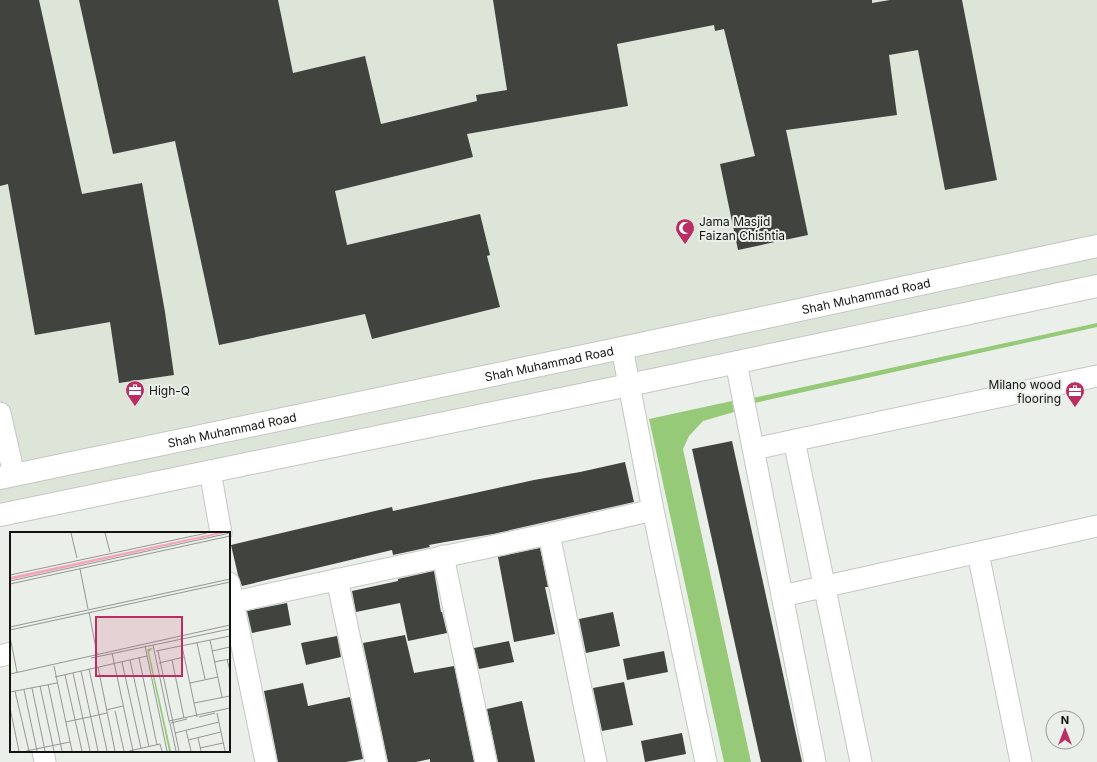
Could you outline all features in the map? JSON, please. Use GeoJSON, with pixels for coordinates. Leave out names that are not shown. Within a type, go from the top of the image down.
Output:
{"type":"FeatureCollection","features":[{"type":"Feature","properties":{"kind":"main road","name":"Shah Muhammad Road"},"geometry":{"type":"LineString","coordinates":[[7,477],[622,348],[1097,246]]}},
{"type":"Feature","properties":{"kind":"main road"},"geometry":{"type":"LineString","coordinates":[[0,515],[629,386],[1097,286]]}},
{"type":"Feature","properties":{"kind":"street"},"geometry":{"type":"LineString","coordinates":[[622,348],[653,510],[706,762]]}},
{"type":"Feature","properties":{"kind":"street"},"geometry":{"type":"LineString","coordinates":[[736,362],[815,762]]}},
{"type":"Feature","properties":{"kind":"street"},"geometry":{"type":"LineString","coordinates":[[754,449],[1097,376]]}},
{"type":"Feature","properties":{"kind":"street"},"geometry":{"type":"LineString","coordinates":[[0,413],[7,477]]}},
{"type":"Feature","properties":{"kind":"street"},"geometry":{"type":"LineString","coordinates":[[794,440],[861,762]]}},
{"type":"Feature","properties":{"kind":"street"},"geometry":{"type":"LineString","coordinates":[[210,471],[221,532]]}},
{"type":"Feature","properties":{"kind":"street"},"geometry":{"type":"LineString","coordinates":[[266,762],[230,596],[337,579],[549,534],[653,510]]}},
{"type":"Feature","properties":{"kind":"street"},"geometry":{"type":"LineString","coordinates":[[782,596],[1097,526]]}},
{"type":"Feature","properties":{"kind":"street"},"geometry":{"type":"LineString","coordinates":[[549,534],[596,762]]}},
{"type":"Feature","properties":{"kind":"street"},"geometry":{"type":"LineString","coordinates":[[978,553],[1021,762]]}},
{"type":"Feature","properties":{"kind":"street"},"geometry":{"type":"LineString","coordinates":[[443,556],[486,762]]}},
{"type":"Feature","properties":{"kind":"street"},"geometry":{"type":"LineString","coordinates":[[337,579],[376,762]]}},
{"type":"Feature","properties":{"kind":"street"},"geometry":{"type":"LineString","coordinates":[[0,656],[10,654]]}},
{"type":"Feature","properties":{"kind":"street"},"geometry":{"type":"LineString","coordinates":[[43,752],[45,762]]}},
{"type":"Feature","properties":{"kind":"shaded area"},"geometry":{"type":"Polygon","coordinates":[[[0,0],[1097,0],[1097,278],[0,516],[0,0]]]}},
{"type":"Feature","properties":{"kind":"shaded area"},"geometry":{"type":"Polygon","coordinates":[[[1097,323],[1097,327],[750,404],[748,399],[1097,323]]]}},
{"type":"Feature","properties":{"kind":"shaded area"},"geometry":{"type":"Polygon","coordinates":[[[732,401],[734,412],[703,421],[689,436],[683,449],[751,762],[724,762],[649,419],[732,401]]]}},
{"type":"Feature","properties":{"kind":"building"},"geometry":{"type":"Polygon","coordinates":[[[0,0],[39,0],[82,194],[142,183],[165,312],[174,375],[119,383],[110,322],[35,335],[8,184],[0,186],[0,0]]]}},
{"type":"Feature","properties":{"kind":"building"},"geometry":{"type":"Polygon","coordinates":[[[79,0],[278,0],[293,73],[365,56],[381,124],[477,101],[476,95],[507,90],[493,0],[872,0],[872,3],[890,0],[962,0],[997,180],[945,190],[918,50],[889,55],[897,115],[786,130],[808,235],[738,250],[720,164],[755,156],[724,29],[715,31],[714,25],[617,44],[628,106],[467,134],[473,157],[335,191],[347,245],[480,214],[490,255],[487,256],[500,307],[372,339],[365,314],[219,345],[175,141],[113,154],[79,0]]]}},
{"type":"Feature","properties":{"kind":"building"},"geometry":{"type":"Polygon","coordinates":[[[732,441],[802,762],[761,762],[692,449],[732,441]]]}},
{"type":"Feature","properties":{"kind":"building"},"geometry":{"type":"Polygon","coordinates":[[[625,462],[634,502],[493,534],[429,545],[430,547],[393,555],[392,550],[242,586],[238,575],[231,545],[392,507],[393,511],[625,462]]]}},
{"type":"Feature","properties":{"kind":"building"},"geometry":{"type":"Polygon","coordinates":[[[540,548],[548,587],[545,587],[555,634],[514,642],[498,557],[540,548]]]}},
{"type":"Feature","properties":{"kind":"building"},"geometry":{"type":"Polygon","coordinates":[[[434,571],[441,612],[447,633],[408,641],[400,603],[356,612],[352,591],[434,571]]]}},
{"type":"Feature","properties":{"kind":"building"},"geometry":{"type":"Polygon","coordinates":[[[287,603],[291,625],[252,633],[247,611],[287,603]]]}},
{"type":"Feature","properties":{"kind":"building"},"geometry":{"type":"Polygon","coordinates":[[[613,612],[620,646],[586,653],[579,619],[613,612]]]}},
{"type":"Feature","properties":{"kind":"building"},"geometry":{"type":"Polygon","coordinates":[[[405,635],[414,673],[454,666],[474,762],[430,762],[430,759],[416,762],[388,762],[363,643],[405,635]]]}},
{"type":"Feature","properties":{"kind":"building"},"geometry":{"type":"Polygon","coordinates":[[[337,636],[341,657],[306,665],[301,643],[337,636]]]}},
{"type":"Feature","properties":{"kind":"building"},"geometry":{"type":"Polygon","coordinates":[[[509,641],[514,662],[479,669],[474,648],[509,641]]]}},
{"type":"Feature","properties":{"kind":"building"},"geometry":{"type":"Polygon","coordinates":[[[664,651],[668,672],[627,680],[623,659],[664,651]]]}},
{"type":"Feature","properties":{"kind":"building"},"geometry":{"type":"Polygon","coordinates":[[[624,682],[633,725],[602,731],[593,688],[624,682]]]}},
{"type":"Feature","properties":{"kind":"building"},"geometry":{"type":"Polygon","coordinates":[[[303,683],[308,706],[350,697],[363,759],[346,762],[278,762],[264,691],[303,683]]]}},
{"type":"Feature","properties":{"kind":"building"},"geometry":{"type":"Polygon","coordinates":[[[522,701],[535,762],[498,762],[487,709],[522,701]]]}},
{"type":"Feature","properties":{"kind":"building"},"geometry":{"type":"Polygon","coordinates":[[[682,733],[686,754],[645,762],[641,741],[682,733]]]}},
{"type":"Feature","properties":{"kind":"place","name":"Jama Masjid Faizan Chishtia"},"geometry":{"type":"Point","coordinates":[685,245]}},
{"type":"Feature","properties":{"kind":"place","name":"High-Q"},"geometry":{"type":"Point","coordinates":[135,407]}},
{"type":"Feature","properties":{"kind":"place","name":"Milano wood flooring"},"geometry":{"type":"Point","coordinates":[1075,408]}}]}
